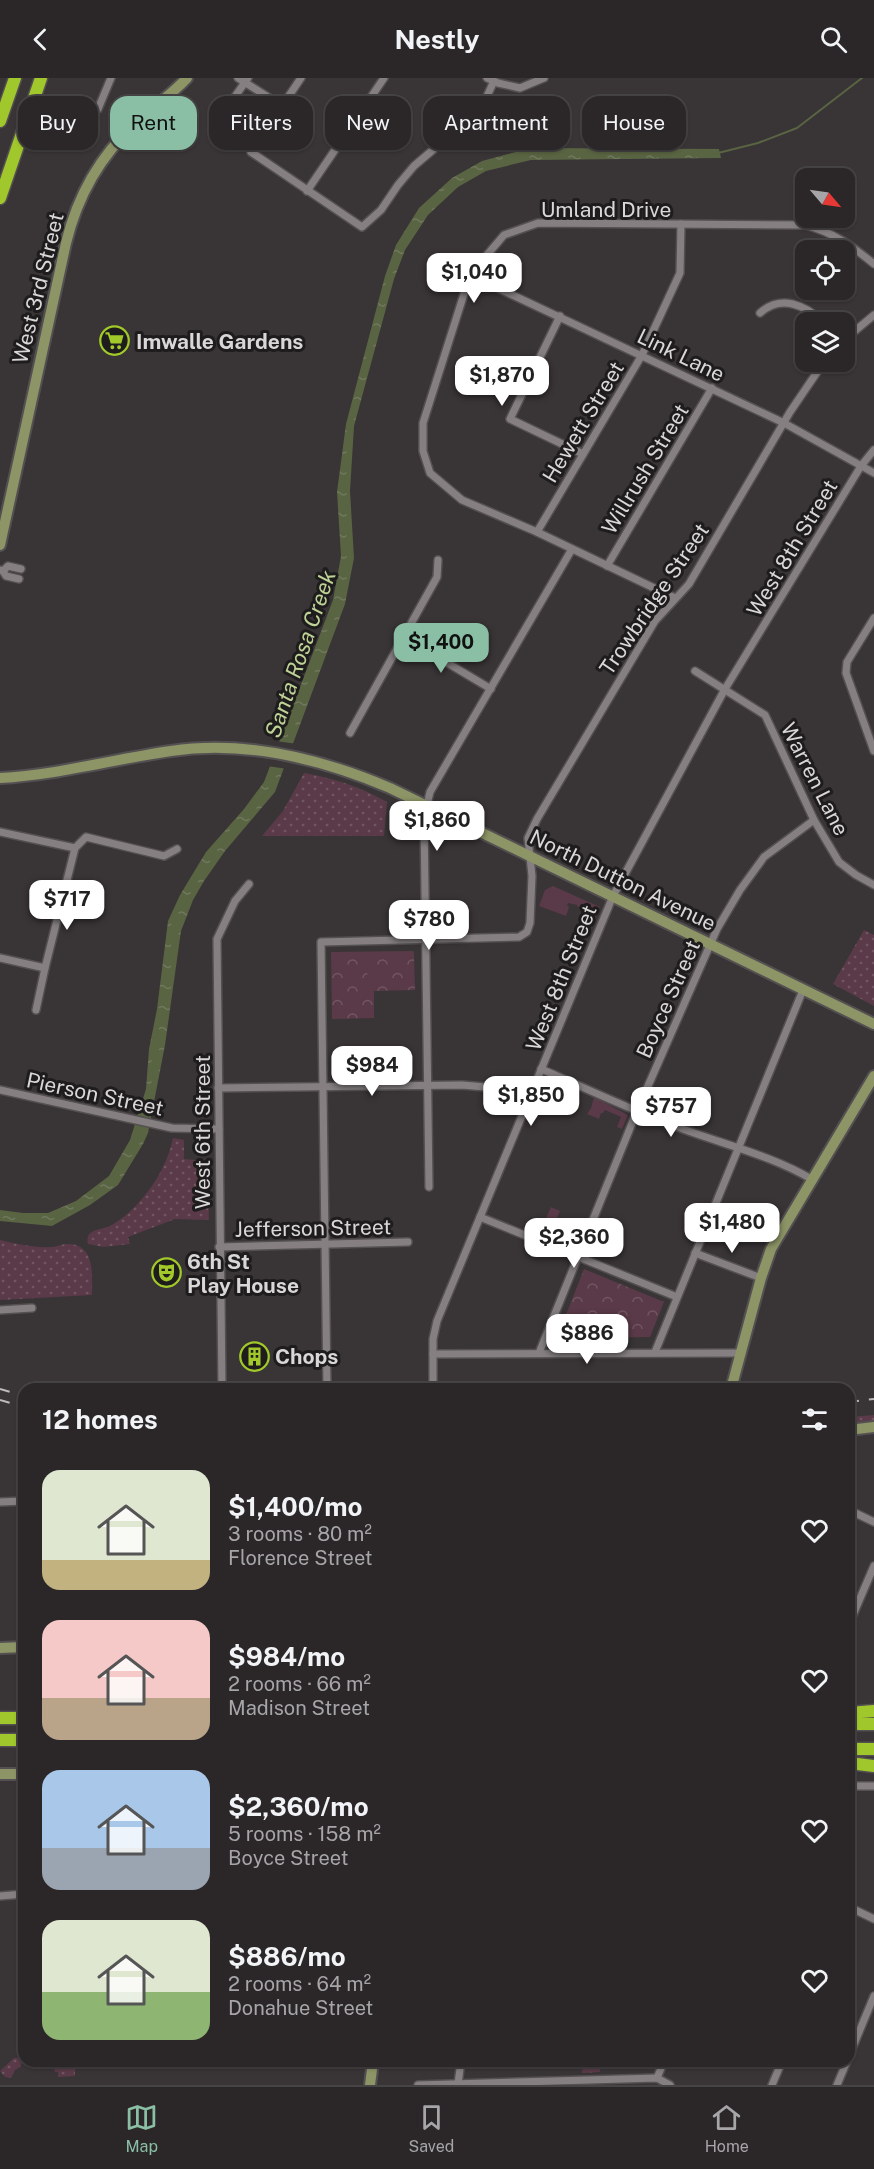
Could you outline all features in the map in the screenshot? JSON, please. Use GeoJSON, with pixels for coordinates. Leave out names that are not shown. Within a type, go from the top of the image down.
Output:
{"type":"FeatureCollection","features":[{"type":"Feature","properties":{"kind":"highway"},"geometry":{"type":"LineString","coordinates":[[0,121],[15,78]]}},
{"type":"Feature","properties":{"kind":"highway"},"geometry":{"type":"LineString","coordinates":[[0,198],[41,78]]}},
{"type":"Feature","properties":{"kind":"highway"},"geometry":{"type":"LineString","coordinates":[[855,1713],[874,1711]]}},
{"type":"Feature","properties":{"kind":"highway"},"geometry":{"type":"LineString","coordinates":[[0,1718],[18,1718]]}},
{"type":"Feature","properties":{"kind":"highway"},"geometry":{"type":"LineString","coordinates":[[855,1724],[874,1724]]}},
{"type":"Feature","properties":{"kind":"highway"},"geometry":{"type":"LineString","coordinates":[[1,1740],[18,1740]]}},
{"type":"Feature","properties":{"kind":"highway"},"geometry":{"type":"LineString","coordinates":[[855,1749],[874,1749]]}},
{"type":"Feature","properties":{"kind":"highway"},"geometry":{"type":"LineString","coordinates":[[855,1764],[874,1766]]}},
{"type":"Feature","properties":{"kind":"main road","name":"West 3rd Street"},"geometry":{"type":"LineString","coordinates":[[0,545],[66,243],[77,207],[90,181],[118,142],[140,119],[174,92],[187,78]]}},
{"type":"Feature","properties":{"kind":"main road","name":"North Dutton Avenue"},"geometry":{"type":"LineString","coordinates":[[0,778],[52,772],[174,750],[250,750],[314,761],[363,777],[874,1023]]}},
{"type":"Feature","properties":{"kind":"main road"},"geometry":{"type":"LineString","coordinates":[[733,1383],[760,1278],[771,1250],[874,1076]]}},
{"type":"Feature","properties":{"kind":"main road"},"geometry":{"type":"LineString","coordinates":[[855,1429],[874,1427]]}},
{"type":"Feature","properties":{"kind":"main road"},"geometry":{"type":"LineString","coordinates":[[0,1648],[18,1647]]}},
{"type":"Feature","properties":{"kind":"main road"},"geometry":{"type":"LineString","coordinates":[[0,1774],[18,1774]]}},
{"type":"Feature","properties":{"kind":"main road"},"geometry":{"type":"LineString","coordinates":[[370,2085],[372,2067]]}},
{"type":"Feature","properties":{"kind":"street"},"geometry":{"type":"LineString","coordinates":[[98,109],[111,78]]}},
{"type":"Feature","properties":{"kind":"street"},"geometry":{"type":"LineString","coordinates":[[238,78],[268,96]]}},
{"type":"Feature","properties":{"kind":"street"},"geometry":{"type":"LineString","coordinates":[[289,96],[301,78]]}},
{"type":"Feature","properties":{"kind":"street"},"geometry":{"type":"LineString","coordinates":[[307,191],[384,78]]}},
{"type":"Feature","properties":{"kind":"street"},"geometry":{"type":"LineString","coordinates":[[252,150],[251,152],[362,228],[381,210],[414,166],[441,142],[464,130],[482,106],[490,80],[520,88],[544,78]]}},
{"type":"Feature","properties":{"kind":"street"},"geometry":{"type":"LineString","coordinates":[[235,96],[246,81]]}},
{"type":"Feature","properties":{"kind":"street","name":"Umland Drive"},"geometry":{"type":"LineString","coordinates":[[675,598],[537,532],[462,500],[430,473],[423,451],[423,423],[470,275],[504,235],[538,223],[806,225],[839,238],[874,264]]}},
{"type":"Feature","properties":{"kind":"street","name":"Hewett Street"},"geometry":{"type":"LineString","coordinates":[[537,532],[642,355],[680,273],[681,224]]}},
{"type":"Feature","properties":{"kind":"street","name":"Link Lane"},"geometry":{"type":"LineString","coordinates":[[470,275],[784,423],[874,473]]}},
{"type":"Feature","properties":{"kind":"street"},"geometry":{"type":"LineString","coordinates":[[760,313],[768,306],[781,302],[801,306],[810,312]]}},
{"type":"Feature","properties":{"kind":"street"},"geometry":{"type":"LineString","coordinates":[[855,331],[874,315]]}},
{"type":"Feature","properties":{"kind":"street"},"geometry":{"type":"LineString","coordinates":[[560,316],[510,419],[584,454]]}},
{"type":"Feature","properties":{"kind":"street","name":"Trowbridge Street"},"geometry":{"type":"LineString","coordinates":[[427,939],[519,937],[527,932],[530,924],[532,876],[528,838],[537,819],[654,621],[688,584],[784,423],[817,372]]}},
{"type":"Feature","properties":{"kind":"street","name":"Willrush Street"},"geometry":{"type":"LineString","coordinates":[[607,566],[712,388]]}},
{"type":"Feature","properties":{"kind":"street","name":"West 8th Street"},"geometry":{"type":"LineString","coordinates":[[433,1383],[433,1354],[437,1321],[613,896],[724,689],[861,466],[874,450]]}},
{"type":"Feature","properties":{"kind":"street"},"geometry":{"type":"LineString","coordinates":[[429,1187],[424,818],[426,807],[430,792],[572,549]]}},
{"type":"Feature","properties":{"kind":"street"},"geometry":{"type":"LineString","coordinates":[[350,733],[437,577],[438,560]]}},
{"type":"Feature","properties":{"kind":"street"},"geometry":{"type":"LineString","coordinates":[[19,579],[6,576],[2,571],[8,567],[21,569]]}},
{"type":"Feature","properties":{"kind":"street"},"geometry":{"type":"LineString","coordinates":[[874,618],[847,662],[846,673],[874,751]]}},
{"type":"Feature","properties":{"kind":"street"},"geometry":{"type":"LineString","coordinates":[[404,637],[491,689]]}},
{"type":"Feature","properties":{"kind":"street","name":"Warren Lane"},"geometry":{"type":"LineString","coordinates":[[694,671],[765,715],[814,820],[839,862],[874,885]]}},
{"type":"Feature","properties":{"kind":"street","name":"Boyce Street"},"geometry":{"type":"LineString","coordinates":[[538,1353],[637,1111],[710,944],[740,890],[765,856],[814,820]]}},
{"type":"Feature","properties":{"kind":"street"},"geometry":{"type":"LineString","coordinates":[[0,832],[75,848]]}},
{"type":"Feature","properties":{"kind":"street"},"geometry":{"type":"LineString","coordinates":[[36,1010],[75,848],[86,837],[164,856],[177,849]]}},
{"type":"Feature","properties":{"kind":"street","name":"West 6th Street"},"geometry":{"type":"LineString","coordinates":[[222,1383],[218,939],[235,901],[249,884]]}},
{"type":"Feature","properties":{"kind":"street"},"geometry":{"type":"LineString","coordinates":[[327,1383],[321,942],[427,939]]}},
{"type":"Feature","properties":{"kind":"street"},"geometry":{"type":"LineString","coordinates":[[0,958],[45,968]]}},
{"type":"Feature","properties":{"kind":"street"},"geometry":{"type":"LineString","coordinates":[[655,1352],[803,990]]}},
{"type":"Feature","properties":{"kind":"street"},"geometry":{"type":"LineString","coordinates":[[541,1069],[637,1111],[740,1148],[813,1180]]}},
{"type":"Feature","properties":{"kind":"street"},"geometry":{"type":"LineString","coordinates":[[218,1088],[428,1084],[485,1087],[527,1104]]}},
{"type":"Feature","properties":{"kind":"street","name":"Pierson Street"},"geometry":{"type":"LineString","coordinates":[[0,1090],[163,1126],[186,1130],[219,1129]]}},
{"type":"Feature","properties":{"kind":"street"},"geometry":{"type":"LineString","coordinates":[[480,1217],[677,1297]]}},
{"type":"Feature","properties":{"kind":"street","name":"Jefferson Street"},"geometry":{"type":"LineString","coordinates":[[219,1247],[408,1242]]}},
{"type":"Feature","properties":{"kind":"street"},"geometry":{"type":"LineString","coordinates":[[695,1253],[760,1278]]}},
{"type":"Feature","properties":{"kind":"street"},"geometry":{"type":"LineString","coordinates":[[0,1310],[32,1308]]}},
{"type":"Feature","properties":{"kind":"street"},"geometry":{"type":"LineString","coordinates":[[433,1354],[742,1353]]}},
{"type":"Feature","properties":{"kind":"street"},"geometry":{"type":"LineString","coordinates":[[0,1502],[18,1502]]}},
{"type":"Feature","properties":{"kind":"street"},"geometry":{"type":"LineString","coordinates":[[855,1513],[874,1522]]}},
{"type":"Feature","properties":{"kind":"street"},"geometry":{"type":"LineString","coordinates":[[855,1610],[874,1566]]}},
{"type":"Feature","properties":{"kind":"street"},"geometry":{"type":"LineString","coordinates":[[855,1786],[874,1786]]}},
{"type":"Feature","properties":{"kind":"street"},"geometry":{"type":"LineString","coordinates":[[0,1896],[18,1894]]}},
{"type":"Feature","properties":{"kind":"street"},"geometry":{"type":"LineString","coordinates":[[855,1910],[874,1919]]}},
{"type":"Feature","properties":{"kind":"street"},"geometry":{"type":"LineString","coordinates":[[855,2042],[873,2001]]}},
{"type":"Feature","properties":{"kind":"street"},"geometry":{"type":"LineString","coordinates":[[458,2084],[460,2067]]}},
{"type":"Feature","properties":{"kind":"street"},"geometry":{"type":"LineString","coordinates":[[657,2078],[662,2067]]}},
{"type":"Feature","properties":{"kind":"street"},"geometry":{"type":"LineString","coordinates":[[772,2085],[780,2067]]}},
{"type":"Feature","properties":{"kind":"street"},"geometry":{"type":"LineString","coordinates":[[837,2085],[844,2067]]}},
{"type":"Feature","properties":{"kind":"street"},"geometry":{"type":"LineString","coordinates":[[418,2085],[657,2078],[670,2085]]}},
{"type":"Feature","properties":{"kind":"street"},"geometry":{"type":"LineString","coordinates":[[612,2080],[623,2085]]}},
{"type":"Feature","properties":{"kind":"green space"},"geometry":{"type":"Polygon","coordinates":[[[304,773],[347,784],[387,802],[384,836],[262,836],[283,811],[304,773]]]}},
{"type":"Feature","properties":{"kind":"green space"},"geometry":{"type":"Polygon","coordinates":[[[553,886],[600,907],[593,924],[587,921],[590,912],[577,905],[568,903],[566,916],[539,906],[545,890],[553,886]]]}},
{"type":"Feature","properties":{"kind":"green space"},"geometry":{"type":"Polygon","coordinates":[[[864,930],[874,935],[874,1006],[833,984],[864,930]]]}},
{"type":"Feature","properties":{"kind":"green space"},"geometry":{"type":"Polygon","coordinates":[[[413,951],[415,990],[374,991],[374,1018],[332,1019],[331,952],[413,951]]]}},
{"type":"Feature","properties":{"kind":"green space"},"geometry":{"type":"Polygon","coordinates":[[[377,956],[377,982],[370,979],[366,971],[369,961],[377,956]]]}},
{"type":"Feature","properties":{"kind":"green space"},"geometry":{"type":"Polygon","coordinates":[[[594,1097],[628,1115],[622,1129],[617,1127],[621,1117],[605,1110],[599,1119],[587,1114],[594,1097]]]}},
{"type":"Feature","properties":{"kind":"green space"},"geometry":{"type":"Polygon","coordinates":[[[173,1138],[184,1140],[184,1159],[207,1161],[209,1220],[175,1219],[128,1237],[130,1244],[103,1247],[88,1244],[90,1234],[110,1226],[125,1216],[141,1200],[161,1171],[173,1138]]]}},
{"type":"Feature","properties":{"kind":"green space"},"geometry":{"type":"Polygon","coordinates":[[[551,1207],[560,1211],[554,1226],[576,1236],[572,1246],[540,1232],[551,1207]]]}},
{"type":"Feature","properties":{"kind":"green space"},"geometry":{"type":"Polygon","coordinates":[[[0,1240],[39,1247],[76,1245],[83,1249],[92,1270],[92,1295],[0,1300],[0,1240]]]}},
{"type":"Feature","properties":{"kind":"green space"},"geometry":{"type":"Polygon","coordinates":[[[584,1269],[664,1302],[650,1337],[557,1338],[584,1269]]]}},
{"type":"Feature","properties":{"kind":"green space"},"geometry":{"type":"Polygon","coordinates":[[[874,1415],[874,1422],[855,1424],[855,1417],[874,1415]]]}},
{"type":"Feature","properties":{"kind":"green space"},"geometry":{"type":"Polygon","coordinates":[[[14,2058],[18,2058],[18,2067],[20,2067],[15,2070],[11,2078],[5,2077],[0,2071],[14,2058]]]}},
{"type":"Feature","properties":{"kind":"green space"},"geometry":{"type":"Polygon","coordinates":[[[54,2067],[75,2067],[75,2076],[58,2077],[58,2072],[55,2072],[54,2067]]]}},
{"type":"Feature","properties":{"kind":"green space"},"geometry":{"type":"Polygon","coordinates":[[[583,2067],[600,2067],[600,2072],[582,2073],[583,2067]]]}},
{"type":"Feature","properties":{"kind":"water"},"geometry":{"type":"Polygon","coordinates":[[[570,148],[719,149],[721,158],[531,160],[486,171],[458,187],[428,215],[405,250],[394,279],[354,426],[350,491],[354,558],[345,604],[275,792],[225,851],[204,881],[193,900],[181,931],[165,1045],[148,1133],[118,1185],[90,1205],[52,1226],[0,1221],[0,1210],[48,1213],[76,1201],[109,1176],[130,1140],[146,1089],[149,1049],[157,1009],[168,921],[180,895],[206,852],[244,809],[264,782],[333,600],[341,556],[337,492],[346,424],[385,276],[396,245],[419,208],[452,178],[482,161],[523,150],[570,148]]]}},
{"type":"Feature","properties":{"kind":"pier"},"geometry":{"type":"Polygon","coordinates":[[[276,741],[297,744],[288,769],[267,766],[276,741]]]}},
{"type":"Feature","properties":{"kind":"waterway","name":"Santa Rosa Creek"},"geometry":{"type":"LineString","coordinates":[[718,153],[758,143],[797,128],[862,78]]}},
{"type":"Feature","properties":{"kind":"railway"},"geometry":{"type":"LineString","coordinates":[[0,1389],[18,1394]]}},
{"type":"Feature","properties":{"kind":"railway"},"geometry":{"type":"LineString","coordinates":[[855,1401],[874,1399]]}},
{"type":"Feature","properties":{"kind":"railway"},"geometry":{"type":"LineString","coordinates":[[0,1400],[18,1405]]}},
{"type":"Feature","properties":{"kind":"place","name":"Imwalle Gardens"},"geometry":{"type":"Point","coordinates":[115,341]}},
{"type":"Feature","properties":{"kind":"place","name":"6th St Play House"},"geometry":{"type":"Point","coordinates":[166,1273]}},
{"type":"Feature","properties":{"kind":"place","name":"Chops"},"geometry":{"type":"Point","coordinates":[254,1356]}}]}
